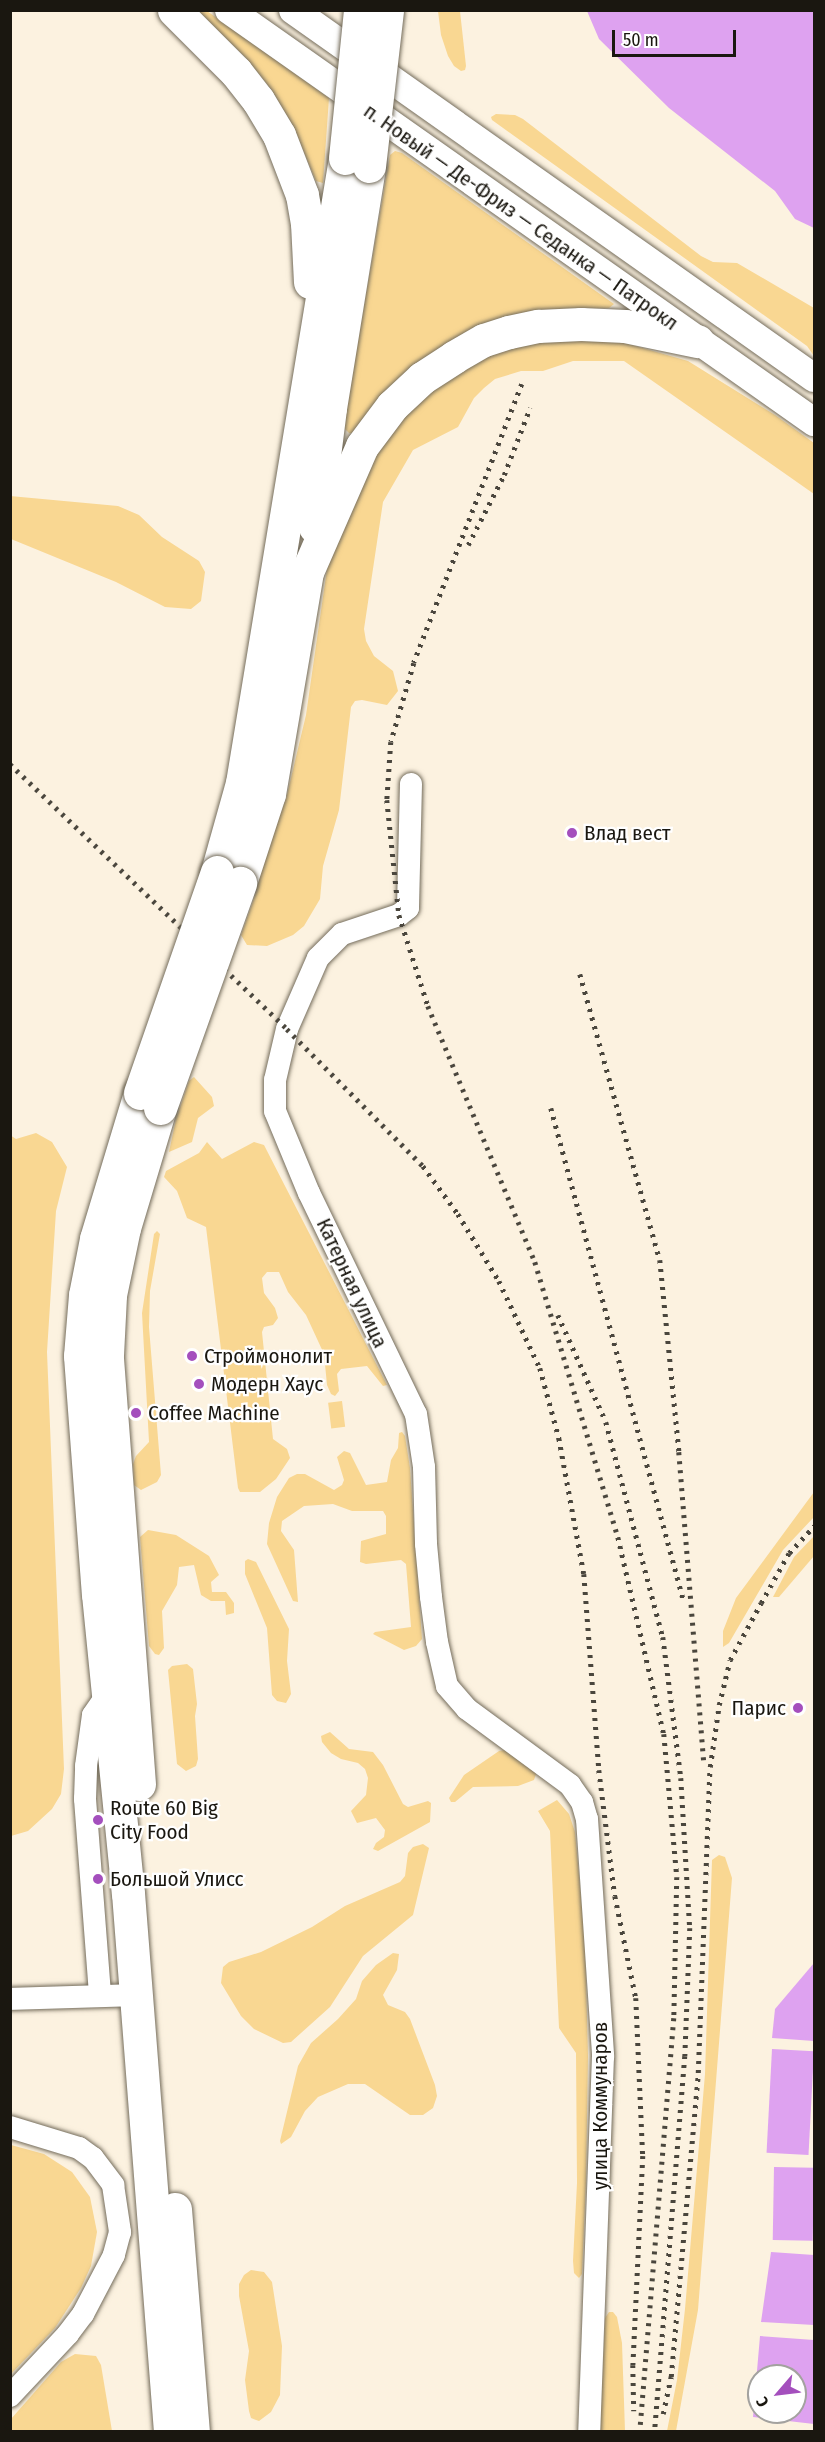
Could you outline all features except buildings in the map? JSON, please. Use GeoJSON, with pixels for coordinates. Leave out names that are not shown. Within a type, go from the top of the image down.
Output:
{"type":"FeatureCollection","features":[{"type":"Feature","properties":{"kind":"highway"},"geometry":{"type":"LineString","coordinates":[[174,10],[209,43],[258,100],[279,135],[296,178],[307,223],[310,274],[305,388]]}},
{"type":"Feature","properties":{"kind":"highway"},"geometry":{"type":"LineString","coordinates":[[170,2432],[80,1356],[85,1295],[96,1239],[150,1101],[229,878],[269,794],[310,561],[330,408],[357,162],[360,10]]}},
{"type":"Feature","properties":{"kind":"highway"},"geometry":{"type":"LineString","coordinates":[[229,878],[305,388],[357,162],[387,10]]}},
{"type":"Feature","properties":{"kind":"highway"},"geometry":{"type":"LineString","coordinates":[[310,561],[362,446],[392,406],[422,378],[454,357],[484,340],[538,326],[581,324],[625,326],[697,341]]}},
{"type":"Feature","properties":{"kind":"highway"},"geometry":{"type":"LineString","coordinates":[[150,1101],[110,1295],[107,1355],[135,1743],[193,2432]]}},
{"type":"Feature","properties":{"kind":"main road","name":"п. Новый — Де-Фриз — Седанка — Патрокл"},"geometry":{"type":"LineString","coordinates":[[229,10],[814,422]]}},
{"type":"Feature","properties":{"kind":"main road","name":"п. Новый — Де-Фриз — Седанка — Патрокл"},"geometry":{"type":"LineString","coordinates":[[292,10],[814,378]]}},
{"type":"Feature","properties":{"kind":"street","name":"Катерная улица"},"geometry":{"type":"LineString","coordinates":[[411,784],[408,908],[399,915],[342,934],[318,958],[287,1029],[275,1080],[275,1111],[309,1193],[416,1414],[424,1467],[426,1544],[431,1597],[437,1642],[447,1686],[467,1709],[570,1785]]}},
{"type":"Feature","properties":{"kind":"street"},"geometry":{"type":"LineString","coordinates":[[100,1994],[86,1748],[93,1715],[108,1695]]}},
{"type":"Feature","properties":{"kind":"street","name":"улица Коммунаров"},"geometry":{"type":"LineString","coordinates":[[570,1785],[582,1802],[587,1819],[603,2056],[589,2432]]}},
{"type":"Feature","properties":{"kind":"street"},"geometry":{"type":"LineString","coordinates":[[10,2000],[100,1994],[135,1995]]}},
{"type":"Feature","properties":{"kind":"street"},"geometry":{"type":"LineString","coordinates":[[10,2127],[70,2145],[93,2158],[113,2185],[120,2232],[114,2255],[83,2314],[68,2334],[10,2396]]}},
{"type":"Feature","properties":{"kind":"shaded area"},"geometry":{"type":"Polygon","coordinates":[[[198,11],[207,11],[329,98],[323,183],[316,181],[293,126],[271,89],[246,58],[198,11]]]}},
{"type":"Feature","properties":{"kind":"shaded area"},"geometry":{"type":"Polygon","coordinates":[[[438,11],[460,11],[465,70],[461,71],[454,66],[448,56],[441,35],[438,11]]]}},
{"type":"Feature","properties":{"kind":"shaded area"},"geometry":{"type":"Polygon","coordinates":[[[587,11],[814,11],[814,228],[795,219],[775,191],[669,108],[599,39],[587,11]]]}},
{"type":"Feature","properties":{"kind":"shaded area"},"geometry":{"type":"Polygon","coordinates":[[[496,114],[515,115],[523,119],[701,256],[713,262],[737,263],[814,308],[814,356],[807,346],[492,120],[491,117],[496,114]]]}},
{"type":"Feature","properties":{"kind":"shaded area"},"geometry":{"type":"Polygon","coordinates":[[[395,151],[402,153],[614,304],[609,308],[536,311],[355,433],[349,433],[345,429],[346,411],[390,155],[395,151]]]}},
{"type":"Feature","properties":{"kind":"shaded area"},"geometry":{"type":"Polygon","coordinates":[[[581,338],[618,341],[688,361],[775,415],[814,443],[814,494],[624,361],[573,361],[543,371],[521,371],[495,379],[474,398],[458,427],[413,450],[383,502],[364,629],[366,641],[374,656],[393,671],[398,691],[387,705],[362,700],[355,701],[351,707],[339,810],[323,866],[320,899],[304,926],[293,935],[267,946],[247,945],[241,935],[256,893],[265,850],[286,799],[306,715],[328,562],[372,451],[430,390],[486,357],[540,340],[581,338]]]}},
{"type":"Feature","properties":{"kind":"shaded area"},"geometry":{"type":"Polygon","coordinates":[[[10,496],[118,506],[139,515],[162,537],[199,561],[205,572],[201,601],[191,609],[165,607],[116,582],[11,539],[10,496]]]}},
{"type":"Feature","properties":{"kind":"shaded area"},"geometry":{"type":"Polygon","coordinates":[[[194,1077],[212,1097],[214,1106],[198,1118],[192,1142],[169,1152],[176,1119],[189,1081],[194,1077]]]}},
{"type":"Feature","properties":{"kind":"shaded area"},"geometry":{"type":"Polygon","coordinates":[[[36,1133],[52,1142],[67,1167],[56,1211],[47,1352],[64,1769],[61,1794],[52,1809],[28,1831],[11,1836],[10,1135],[16,1139],[36,1133]]]}},
{"type":"Feature","properties":{"kind":"shaded area"},"geometry":{"type":"Polygon","coordinates":[[[207,1142],[222,1159],[254,1142],[264,1145],[387,1385],[383,1386],[367,1366],[341,1369],[337,1374],[339,1391],[335,1396],[331,1394],[327,1385],[324,1354],[306,1315],[288,1292],[279,1272],[267,1272],[262,1278],[264,1293],[275,1308],[278,1318],[273,1325],[264,1327],[262,1332],[273,1439],[287,1449],[290,1458],[276,1479],[260,1492],[240,1492],[238,1488],[206,1227],[187,1218],[177,1191],[164,1177],[166,1171],[199,1153],[207,1142]]]}},
{"type":"Feature","properties":{"kind":"shaded area"},"geometry":{"type":"Polygon","coordinates":[[[157,1231],[160,1234],[150,1291],[149,1327],[161,1475],[157,1482],[141,1490],[134,1485],[133,1464],[136,1456],[149,1442],[142,1313],[154,1234],[157,1231]]]}},
{"type":"Feature","properties":{"kind":"shaded area"},"geometry":{"type":"Polygon","coordinates":[[[342,1401],[345,1427],[331,1429],[328,1403],[342,1401]]]}},
{"type":"Feature","properties":{"kind":"shaded area"},"geometry":{"type":"Polygon","coordinates":[[[402,1432],[405,1436],[410,1468],[422,1639],[416,1646],[404,1650],[373,1634],[411,1627],[406,1564],[401,1560],[366,1564],[360,1562],[361,1541],[386,1534],[386,1516],[383,1511],[352,1511],[333,1504],[304,1506],[282,1521],[281,1531],[294,1550],[298,1602],[293,1601],[267,1544],[269,1523],[277,1497],[289,1478],[297,1474],[305,1474],[334,1490],[342,1485],[344,1480],[337,1457],[344,1451],[350,1453],[366,1485],[387,1482],[391,1460],[398,1448],[399,1433],[402,1432]]]}},
{"type":"Feature","properties":{"kind":"shaded area"},"geometry":{"type":"Polygon","coordinates":[[[814,1492],[814,1517],[783,1550],[729,1643],[723,1647],[723,1631],[736,1598],[814,1492]]]}},
{"type":"Feature","properties":{"kind":"shaded area"},"geometry":{"type":"Polygon","coordinates":[[[148,1530],[176,1535],[209,1556],[219,1575],[211,1582],[212,1592],[226,1592],[234,1603],[234,1613],[226,1615],[225,1601],[211,1601],[201,1595],[194,1565],[179,1567],[177,1585],[162,1611],[164,1648],[159,1655],[155,1654],[149,1646],[140,1537],[148,1530]]]}},
{"type":"Feature","properties":{"kind":"shaded area"},"geometry":{"type":"Polygon","coordinates":[[[814,1536],[814,1556],[779,1597],[773,1597],[794,1557],[814,1536]]]}},
{"type":"Feature","properties":{"kind":"shaded area"},"geometry":{"type":"Polygon","coordinates":[[[248,1559],[256,1562],[289,1629],[287,1661],[291,1694],[286,1703],[277,1701],[272,1695],[267,1628],[245,1574],[245,1561],[248,1559]]]}},
{"type":"Feature","properties":{"kind":"shaded area"},"geometry":{"type":"Polygon","coordinates":[[[187,1664],[193,1669],[197,1704],[195,1716],[198,1759],[196,1766],[186,1771],[177,1764],[168,1670],[172,1666],[187,1664]]]}},
{"type":"Feature","properties":{"kind":"shaded area"},"geometry":{"type":"Polygon","coordinates":[[[330,1732],[349,1749],[373,1752],[383,1765],[403,1804],[408,1807],[428,1801],[431,1803],[430,1822],[378,1851],[373,1849],[376,1843],[384,1837],[385,1830],[376,1818],[357,1823],[351,1811],[366,1795],[368,1778],[365,1769],[358,1763],[341,1759],[331,1753],[322,1742],[321,1736],[330,1732]]]}},
{"type":"Feature","properties":{"kind":"shaded area"},"geometry":{"type":"Polygon","coordinates":[[[505,1750],[537,1771],[534,1780],[518,1786],[473,1787],[455,1802],[451,1802],[449,1798],[464,1775],[499,1751],[505,1750]]]}},
{"type":"Feature","properties":{"kind":"shaded area"},"geometry":{"type":"Polygon","coordinates":[[[557,1800],[569,1814],[575,1832],[585,1941],[588,2056],[586,2182],[582,2274],[579,2278],[574,2273],[573,2261],[577,2183],[576,2053],[559,2028],[550,1831],[538,1811],[557,1800]]]}},
{"type":"Feature","properties":{"kind":"shaded area"},"geometry":{"type":"Polygon","coordinates":[[[423,1844],[429,1848],[413,1915],[363,1956],[330,2007],[291,2042],[283,2043],[254,2029],[241,2016],[221,1983],[223,1967],[229,1962],[261,1952],[312,1927],[345,1906],[400,1882],[405,1876],[408,1853],[413,1847],[423,1844]]]}},
{"type":"Feature","properties":{"kind":"shaded area"},"geometry":{"type":"Polygon","coordinates":[[[719,1855],[725,1857],[732,1878],[698,2310],[676,2431],[667,2431],[677,2380],[685,2309],[705,2074],[712,1860],[719,1855]]]}},
{"type":"Feature","properties":{"kind":"shaded area"},"geometry":{"type":"Polygon","coordinates":[[[393,1953],[399,1954],[397,1970],[383,1995],[388,2005],[405,2012],[410,2019],[435,2085],[437,2096],[433,2108],[423,2115],[410,2115],[365,2084],[348,2084],[318,2097],[305,2111],[291,2137],[281,2144],[298,2066],[311,2043],[356,1999],[362,1981],[376,1965],[393,1953]]]}},
{"type":"Feature","properties":{"kind":"shaded area"},"geometry":{"type":"Polygon","coordinates":[[[814,1963],[814,2041],[772,2038],[775,2009],[814,1963]]]}},
{"type":"Feature","properties":{"kind":"shaded area"},"geometry":{"type":"Polygon","coordinates":[[[772,2049],[814,2051],[808,2155],[767,2153],[772,2049]]]}},
{"type":"Feature","properties":{"kind":"shaded area"},"geometry":{"type":"Polygon","coordinates":[[[11,2145],[44,2154],[72,2172],[90,2197],[97,2232],[91,2266],[81,2288],[55,2328],[11,2374],[11,2145]]]}},
{"type":"Feature","properties":{"kind":"shaded area"},"geometry":{"type":"Polygon","coordinates":[[[774,2167],[814,2168],[813,2241],[773,2240],[774,2167]]]}},
{"type":"Feature","properties":{"kind":"shaded area"},"geometry":{"type":"Polygon","coordinates":[[[771,2252],[814,2255],[814,2325],[761,2322],[771,2252]]]}},
{"type":"Feature","properties":{"kind":"shaded area"},"geometry":{"type":"Polygon","coordinates":[[[251,2270],[264,2272],[272,2282],[282,2346],[280,2395],[271,2412],[259,2421],[251,2418],[249,2411],[245,2380],[249,2351],[239,2296],[239,2284],[244,2275],[251,2270]]]}},
{"type":"Feature","properties":{"kind":"shaded area"},"geometry":{"type":"Polygon","coordinates":[[[609,2312],[613,2312],[617,2317],[622,2343],[625,2431],[600,2431],[605,2318],[609,2312]]]}},
{"type":"Feature","properties":{"kind":"shaded area"},"geometry":{"type":"Polygon","coordinates":[[[760,2336],[814,2340],[814,2424],[807,2423],[807,2364],[758,2364],[760,2336]]]}},
{"type":"Feature","properties":{"kind":"shaded area"},"geometry":{"type":"Polygon","coordinates":[[[75,2354],[96,2356],[101,2365],[112,2431],[11,2431],[11,2419],[61,2362],[75,2354]]]}},
{"type":"Feature","properties":{"kind":"railway"},"geometry":{"type":"LineString","coordinates":[[522,384],[414,663],[391,742],[387,800],[399,915],[428,1006],[535,1262],[618,1537],[664,1734],[677,1877],[674,2018],[640,2432]]}},
{"type":"Feature","properties":{"kind":"railway"},"geometry":{"type":"LineString","coordinates":[[468,545],[504,475],[530,408]]}},
{"type":"Feature","properties":{"kind":"railway"},"geometry":{"type":"LineString","coordinates":[[10,764],[287,1029],[423,1166],[458,1214],[499,1281],[540,1368],[559,1438],[584,1574],[599,1770],[615,1896],[636,1998],[643,2156],[633,2365],[634,2411]]}},
{"type":"Feature","properties":{"kind":"railway"},"geometry":{"type":"LineString","coordinates":[[580,974],[660,1260],[679,1452],[704,1766]]}},
{"type":"Feature","properties":{"kind":"railway"},"geometry":{"type":"LineString","coordinates":[[551,1108],[684,1602]]}},
{"type":"Feature","properties":{"kind":"railway"},"geometry":{"type":"LineString","coordinates":[[558,1315],[606,1422],[663,1637],[681,1778],[690,1928],[685,2056],[655,2432]]}},
{"type":"Feature","properties":{"kind":"railway"},"geometry":{"type":"LineString","coordinates":[[663,2414],[671,2377],[698,2073],[710,1767],[719,1705],[730,1660],[789,1553],[814,1526]]}},
{"type":"Feature","properties":{"kind":"place","name":"Влад вест"},"geometry":{"type":"Point","coordinates":[572,833]}},
{"type":"Feature","properties":{"kind":"place","name":"Строймонолит"},"geometry":{"type":"Point","coordinates":[192,1356]}},
{"type":"Feature","properties":{"kind":"place","name":"Модерн Хаус"},"geometry":{"type":"Point","coordinates":[199,1384]}},
{"type":"Feature","properties":{"kind":"place","name":"Coffee Machine"},"geometry":{"type":"Point","coordinates":[136,1413]}},
{"type":"Feature","properties":{"kind":"place","name":"Парис"},"geometry":{"type":"Point","coordinates":[798,1708]}},
{"type":"Feature","properties":{"kind":"place","name":"Route 60 Big City Food"},"geometry":{"type":"Point","coordinates":[98,1820]}},
{"type":"Feature","properties":{"kind":"place","name":"Большой Улисс"},"geometry":{"type":"Point","coordinates":[98,1879]}}]}
